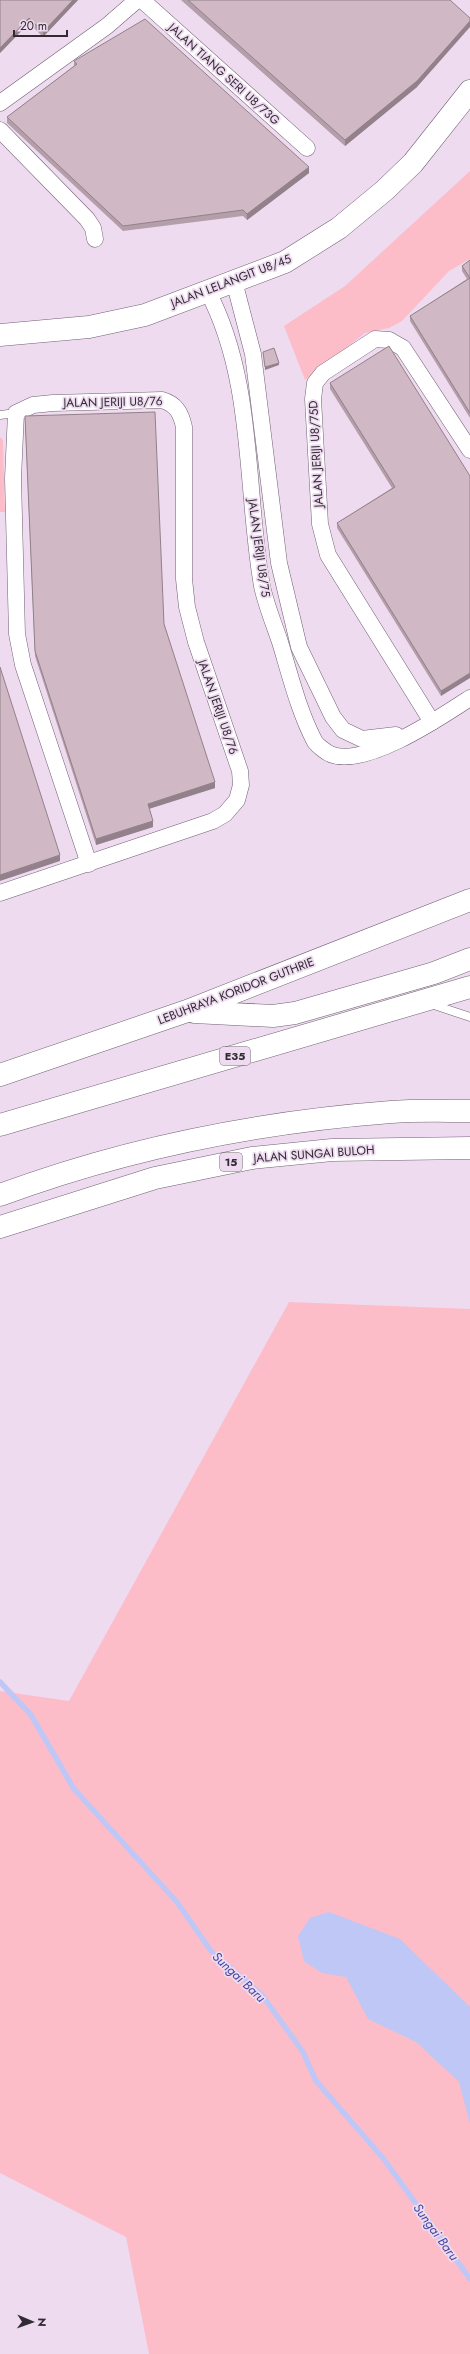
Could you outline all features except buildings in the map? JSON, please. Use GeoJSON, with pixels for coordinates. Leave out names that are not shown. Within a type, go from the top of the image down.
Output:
{"type":"FeatureCollection","features":[{"type":"Feature","properties":{"kind":"main road","name":"JALAN LELANGIT U8/45"},"geometry":{"type":"LineString","coordinates":[[0,334],[89,326],[146,315],[207,290],[285,262],[312,246],[362,211],[413,162],[470,91]]}},
{"type":"Feature","properties":{"kind":"main road","name":"LEBUHRAYA KORIDOR GUTHRIE"},"geometry":{"type":"LineString","coordinates":[[0,1075],[187,1011],[470,900]]}},
{"type":"Feature","properties":{"kind":"main road"},"geometry":{"type":"LineString","coordinates":[[187,1011],[273,1016],[296,1013],[434,973],[470,959]]}},
{"type":"Feature","properties":{"kind":"main road","name":"E35"},"geometry":{"type":"LineString","coordinates":[[0,1125],[470,987]]}},
{"type":"Feature","properties":{"kind":"main road","name":"15"},"geometry":{"type":"LineString","coordinates":[[0,1195],[148,1149],[236,1132],[392,1112],[470,1111]]}},
{"type":"Feature","properties":{"kind":"main road","name":"JALAN SUNGAI BULOH"},"geometry":{"type":"LineString","coordinates":[[0,1227],[155,1178],[252,1158],[332,1150],[470,1148]]}},
{"type":"Feature","properties":{"kind":"street"},"geometry":{"type":"LineString","coordinates":[[0,103],[107,26],[138,0]]}},
{"type":"Feature","properties":{"kind":"street","name":"JALAN TIANG SERI U8/73G"},"geometry":{"type":"LineString","coordinates":[[142,0],[307,148]]}},
{"type":"Feature","properties":{"kind":"street"},"geometry":{"type":"LineString","coordinates":[[0,130],[87,219],[93,228],[95,239]]}},
{"type":"Feature","properties":{"kind":"street","name":"JALAN JERIJI U8/75"},"geometry":{"type":"LineString","coordinates":[[234,281],[253,354],[279,563],[299,647],[333,717],[343,730],[362,739],[415,733]]}},
{"type":"Feature","properties":{"kind":"street","name":"JALAN JERIJI U8/75"},"geometry":{"type":"LineString","coordinates":[[207,290],[219,313],[235,371],[244,420],[255,538],[263,588],[296,695],[316,743],[330,754],[356,757],[415,733],[470,698]]}},
{"type":"Feature","properties":{"kind":"street","name":"JALAN JERIJI U8/75D"},"geometry":{"type":"LineString","coordinates":[[432,722],[328,555],[320,524],[313,399],[315,383],[322,373],[375,339],[389,340],[403,348],[470,450]]}},
{"type":"Feature","properties":{"kind":"street","name":"JALAN JERIJI U8/76"},"geometry":{"type":"LineString","coordinates":[[0,893],[213,821],[225,814],[238,800],[241,778],[196,642],[187,607],[184,580],[184,427],[179,411],[168,402],[155,400],[33,405],[16,412]]}},
{"type":"Feature","properties":{"kind":"street"},"geometry":{"type":"LineString","coordinates":[[16,412],[13,478],[17,634],[23,665],[88,864]]}},
{"type":"Feature","properties":{"kind":"lane"},"geometry":{"type":"LineString","coordinates":[[0,415],[16,412]]}},
{"type":"Feature","properties":{"kind":"lane"},"geometry":{"type":"LineString","coordinates":[[422,1001],[470,1017]]}},
{"type":"Feature","properties":{"kind":"shaded area"},"geometry":{"type":"Polygon","coordinates":[[[470,171],[470,259],[449,271],[402,321],[389,328],[365,333],[305,380],[284,326],[345,286],[470,171]]]}},
{"type":"Feature","properties":{"kind":"shaded area"},"geometry":{"type":"Polygon","coordinates":[[[0,437],[3,440],[5,512],[0,512],[0,437]]]}},
{"type":"Feature","properties":{"kind":"shaded area"},"geometry":{"type":"Polygon","coordinates":[[[289,1302],[470,1309],[470,2354],[149,2354],[126,2237],[0,2173],[0,1691],[69,1701],[289,1302]]]}},
{"type":"Feature","properties":{"kind":"water"},"geometry":{"type":"Polygon","coordinates":[[[329,1912],[400,1939],[470,2007],[470,2124],[459,2082],[416,2042],[368,2019],[346,1977],[322,1973],[304,1961],[298,1936],[310,1918],[329,1912]]]}},
{"type":"Feature","properties":{"kind":"waterway","name":"Sungai Baru"},"geometry":{"type":"LineString","coordinates":[[0,1682],[31,1715],[74,1789],[177,1902],[211,1951],[262,1995],[303,2052],[316,2081],[383,2158],[470,2279]]}}]}
